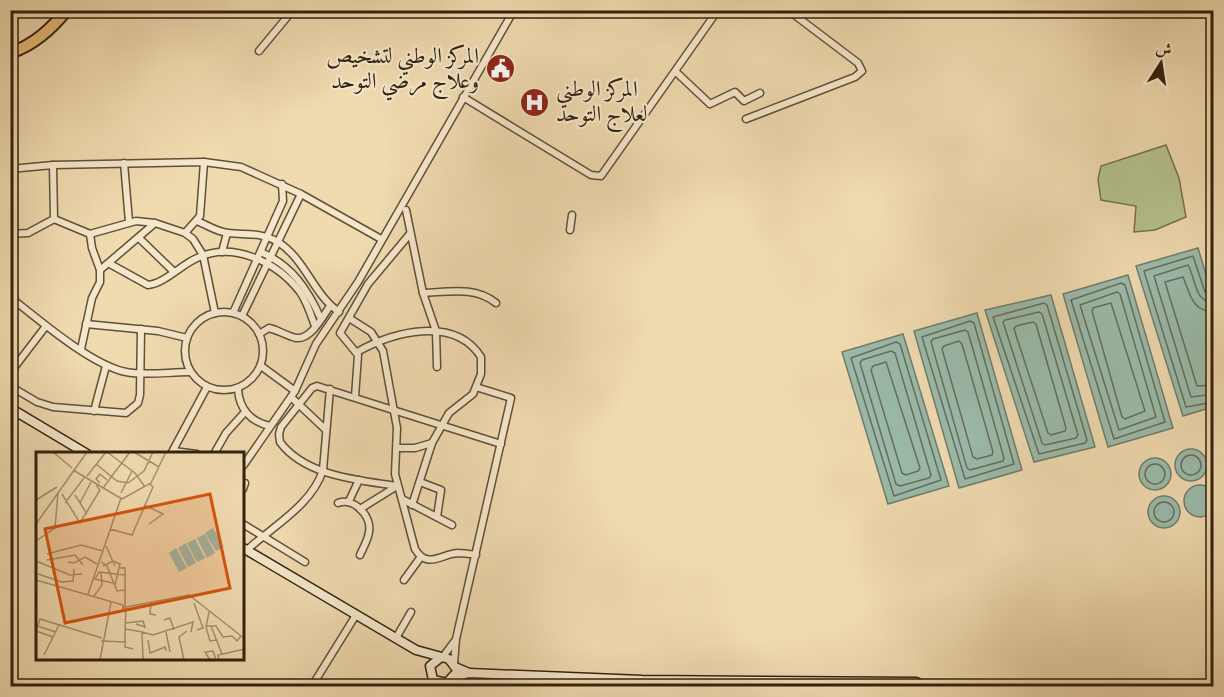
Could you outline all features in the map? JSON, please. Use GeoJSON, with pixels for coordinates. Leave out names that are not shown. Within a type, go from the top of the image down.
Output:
{"type":"FeatureCollection","features":[{"type":"Feature","properties":{"kind":"highway"},"geometry":{"type":"LineString","coordinates":[[14,52],[53,27],[67,10]]}},
{"type":"Feature","properties":{"kind":"street"},"geometry":{"type":"LineString","coordinates":[[259,51],[293,10]]}},
{"type":"Feature","properties":{"kind":"street"},"geometry":{"type":"LineString","coordinates":[[244,465],[293,394],[316,344],[339,312],[514,10]]}},
{"type":"Feature","properties":{"kind":"street"},"geometry":{"type":"LineString","coordinates":[[463,97],[598,177],[606,171],[718,10]]}},
{"type":"Feature","properties":{"kind":"street"},"geometry":{"type":"LineString","coordinates":[[746,119],[859,75],[862,71],[858,63],[788,10]]}},
{"type":"Feature","properties":{"kind":"street"},"geometry":{"type":"LineString","coordinates":[[676,72],[710,104],[735,92],[742,101],[760,93]]}},
{"type":"Feature","properties":{"kind":"street"},"geometry":{"type":"LineString","coordinates":[[10,169],[53,165],[204,162],[241,167],[282,184],[381,239]]}},
{"type":"Feature","properties":{"kind":"street"},"geometry":{"type":"LineString","coordinates":[[185,234],[197,221],[203,201],[204,162]]}},
{"type":"Feature","properties":{"kind":"street"},"geometry":{"type":"LineString","coordinates":[[124,163],[129,222]]}},
{"type":"Feature","properties":{"kind":"street"},"geometry":{"type":"LineString","coordinates":[[53,165],[54,219]]}},
{"type":"Feature","properties":{"kind":"street"},"geometry":{"type":"LineString","coordinates":[[233,313],[283,201],[282,184]]}},
{"type":"Feature","properties":{"kind":"street"},"geometry":{"type":"LineString","coordinates":[[242,316],[301,194]]}},
{"type":"Feature","properties":{"kind":"street"},"geometry":{"type":"LineString","coordinates":[[406,210],[409,235],[423,293],[436,331],[437,367]]}},
{"type":"Feature","properties":{"kind":"street"},"geometry":{"type":"LineString","coordinates":[[570,230],[572,215]]}},
{"type":"Feature","properties":{"kind":"street"},"geometry":{"type":"LineString","coordinates":[[10,234],[28,233],[54,219]]}},
{"type":"Feature","properties":{"kind":"street"},"geometry":{"type":"LineString","coordinates":[[54,219],[80,232],[90,234],[106,232],[129,222],[155,223],[185,234],[193,239],[203,255],[215,313]]}},
{"type":"Feature","properties":{"kind":"street"},"geometry":{"type":"LineString","coordinates":[[197,221],[227,233],[249,233],[278,242],[300,262],[330,306],[339,312]]}},
{"type":"Feature","properties":{"kind":"street"},"geometry":{"type":"LineString","coordinates":[[100,270],[110,264],[155,223]]}},
{"type":"Feature","properties":{"kind":"street"},"geometry":{"type":"LineString","coordinates":[[222,252],[227,233]]}},
{"type":"Feature","properties":{"kind":"street"},"geometry":{"type":"LineString","coordinates":[[81,349],[92,298],[100,282],[100,270],[92,248],[90,234]]}},
{"type":"Feature","properties":{"kind":"street"},"geometry":{"type":"LineString","coordinates":[[355,397],[359,360],[357,352],[340,335],[368,284],[409,235]]}},
{"type":"Feature","properties":{"kind":"street"},"geometry":{"type":"LineString","coordinates":[[139,238],[173,271]]}},
{"type":"Feature","properties":{"kind":"street"},"geometry":{"type":"LineString","coordinates":[[110,264],[148,285],[159,282],[173,271],[203,255],[222,252],[240,253],[267,264],[307,297],[315,326]]}},
{"type":"Feature","properties":{"kind":"street"},"geometry":{"type":"LineString","coordinates":[[261,252],[297,276],[321,319]]}},
{"type":"Feature","properties":{"kind":"street"},"geometry":{"type":"LineString","coordinates":[[423,293],[476,292],[496,303]]}},
{"type":"Feature","properties":{"kind":"street"},"geometry":{"type":"LineString","coordinates":[[10,297],[46,326],[106,366],[140,373],[190,372]]}},
{"type":"Feature","properties":{"kind":"street"},"geometry":{"type":"LineString","coordinates":[[260,334],[271,328],[299,338],[315,326],[330,306]]}},
{"type":"Feature","properties":{"kind":"street"},"geometry":{"type":"LineString","coordinates":[[215,313],[233,313],[242,316],[260,334],[263,346],[261,366],[252,380],[238,389],[222,391],[207,387],[190,372],[185,355],[187,338],[195,325],[215,313]]}},
{"type":"Feature","properties":{"kind":"street"},"geometry":{"type":"LineString","coordinates":[[349,318],[368,330],[378,340],[394,410],[397,448],[395,466],[398,486],[410,537],[420,558]]}},
{"type":"Feature","properties":{"kind":"street"},"geometry":{"type":"LineString","coordinates":[[86,324],[141,329],[187,338]]}},
{"type":"Feature","properties":{"kind":"street"},"geometry":{"type":"LineString","coordinates":[[10,373],[46,326]]}},
{"type":"Feature","properties":{"kind":"street"},"geometry":{"type":"LineString","coordinates":[[10,386],[45,405],[118,413],[133,409],[140,395],[141,329]]}},
{"type":"Feature","properties":{"kind":"street"},"geometry":{"type":"LineString","coordinates":[[357,352],[378,340],[436,331],[455,335],[476,349],[482,365],[476,387],[470,398],[452,410],[441,425],[432,443],[412,505]]}},
{"type":"Feature","properties":{"kind":"street"},"geometry":{"type":"LineString","coordinates":[[94,411],[106,366]]}},
{"type":"Feature","properties":{"kind":"street"},"geometry":{"type":"LineString","coordinates":[[261,366],[293,394],[299,404],[326,430]]}},
{"type":"Feature","properties":{"kind":"street"},"geometry":{"type":"LineString","coordinates":[[172,452],[207,387]]}},
{"type":"Feature","properties":{"kind":"street"},"geometry":{"type":"LineString","coordinates":[[398,486],[359,480],[323,470],[296,459],[280,442],[279,430],[314,387],[330,389],[501,444]]}},
{"type":"Feature","properties":{"kind":"street"},"geometry":{"type":"LineString","coordinates":[[454,675],[456,639],[511,398],[476,387]]}},
{"type":"Feature","properties":{"kind":"street"},"geometry":{"type":"LineString","coordinates":[[238,389],[245,412],[256,422],[270,426]]}},
{"type":"Feature","properties":{"kind":"street"},"geometry":{"type":"LineString","coordinates":[[330,389],[323,470],[319,483],[307,498],[245,549],[416,650],[441,658],[454,675]]}},
{"type":"Feature","properties":{"kind":"street"},"geometry":{"type":"LineString","coordinates":[[10,408],[84,452]]}},
{"type":"Feature","properties":{"kind":"street"},"geometry":{"type":"LineString","coordinates":[[215,452],[226,433],[245,412]]}},
{"type":"Feature","properties":{"kind":"street"},"geometry":{"type":"LineString","coordinates":[[397,448],[415,448],[432,443]]}},
{"type":"Feature","properties":{"kind":"street"},"geometry":{"type":"LineString","coordinates":[[349,501],[359,480]]}},
{"type":"Feature","properties":{"kind":"street"},"geometry":{"type":"LineString","coordinates":[[420,482],[441,490],[437,517]]}},
{"type":"Feature","properties":{"kind":"street"},"geometry":{"type":"LineString","coordinates":[[360,510],[398,486]]}},
{"type":"Feature","properties":{"kind":"street"},"geometry":{"type":"LineString","coordinates":[[402,499],[452,525]]}},
{"type":"Feature","properties":{"kind":"street"},"geometry":{"type":"LineString","coordinates":[[338,503],[349,501],[360,510],[369,528],[360,555]]}},
{"type":"Feature","properties":{"kind":"street"},"geometry":{"type":"LineString","coordinates":[[244,525],[305,562]]}},
{"type":"Feature","properties":{"kind":"street"},"geometry":{"type":"LineString","coordinates":[[420,558],[432,561],[457,554],[476,555]]}},
{"type":"Feature","properties":{"kind":"street"},"geometry":{"type":"LineString","coordinates":[[404,580],[420,558]]}},
{"type":"Feature","properties":{"kind":"street"},"geometry":{"type":"LineString","coordinates":[[396,638],[411,612]]}},
{"type":"Feature","properties":{"kind":"street"},"geometry":{"type":"LineString","coordinates":[[312,687],[356,615]]}},
{"type":"Feature","properties":{"kind":"street"},"geometry":{"type":"LineString","coordinates":[[433,680],[432,663],[441,658],[456,639]]}},
{"type":"Feature","properties":{"kind":"street"},"geometry":{"type":"LineString","coordinates":[[416,650],[433,680],[443,684],[454,675],[469,673],[642,683],[916,682],[924,687]]}},
{"type":"Feature","properties":{"kind":"green space"},"geometry":{"type":"Polygon","coordinates":[[[1166,145],[1179,178],[1186,217],[1155,230],[1134,232],[1136,206],[1101,200],[1098,179],[1101,166],[1166,145]]]}},
{"type":"Feature","properties":{"kind":"water"},"geometry":{"type":"Polygon","coordinates":[[[1198,248],[1213,298],[1213,407],[1183,416],[1136,266],[1198,248]]]}},
{"type":"Feature","properties":{"kind":"water"},"geometry":{"type":"Polygon","coordinates":[[[1128,275],[1173,428],[1108,447],[1063,294],[1128,275]]]}},
{"type":"Feature","properties":{"kind":"water"},"geometry":{"type":"Polygon","coordinates":[[[1051,295],[1095,447],[1034,462],[985,310],[1051,295]]]}},
{"type":"Feature","properties":{"kind":"water"},"geometry":{"type":"Polygon","coordinates":[[[977,313],[1022,470],[959,488],[914,331],[977,313]]]}},
{"type":"Feature","properties":{"kind":"water"},"geometry":{"type":"Polygon","coordinates":[[[903,334],[949,486],[888,504],[842,352],[903,334]]]}},
{"type":"Feature","properties":{"kind":"water"},"geometry":{"type":"Polygon","coordinates":[[[1191,449],[1202,454],[1207,465],[1202,476],[1191,481],[1180,476],[1175,465],[1180,454],[1191,449]]]}},
{"type":"Feature","properties":{"kind":"water"},"geometry":{"type":"Polygon","coordinates":[[[1155,458],[1166,463],[1171,474],[1166,485],[1155,490],[1144,485],[1139,474],[1144,463],[1155,458]]]}},
{"type":"Feature","properties":{"kind":"water"},"geometry":{"type":"Polygon","coordinates":[[[1200,485],[1211,490],[1216,501],[1211,512],[1200,517],[1189,512],[1184,501],[1189,490],[1200,485]]]}},
{"type":"Feature","properties":{"kind":"water"},"geometry":{"type":"Polygon","coordinates":[[[1164,496],[1175,501],[1180,512],[1175,523],[1164,528],[1153,523],[1148,512],[1153,501],[1164,496]]]}},
{"type":"Feature","properties":{"kind":"place","name":"المركز الوطني لتشخيص وعلاج مرضي التوحد"},"geometry":{"type":"Point","coordinates":[500,69]}},
{"type":"Feature","properties":{"kind":"place","name":"المركز الوطني لعلاج التوحد"},"geometry":{"type":"Point","coordinates":[535,102]}}]}
